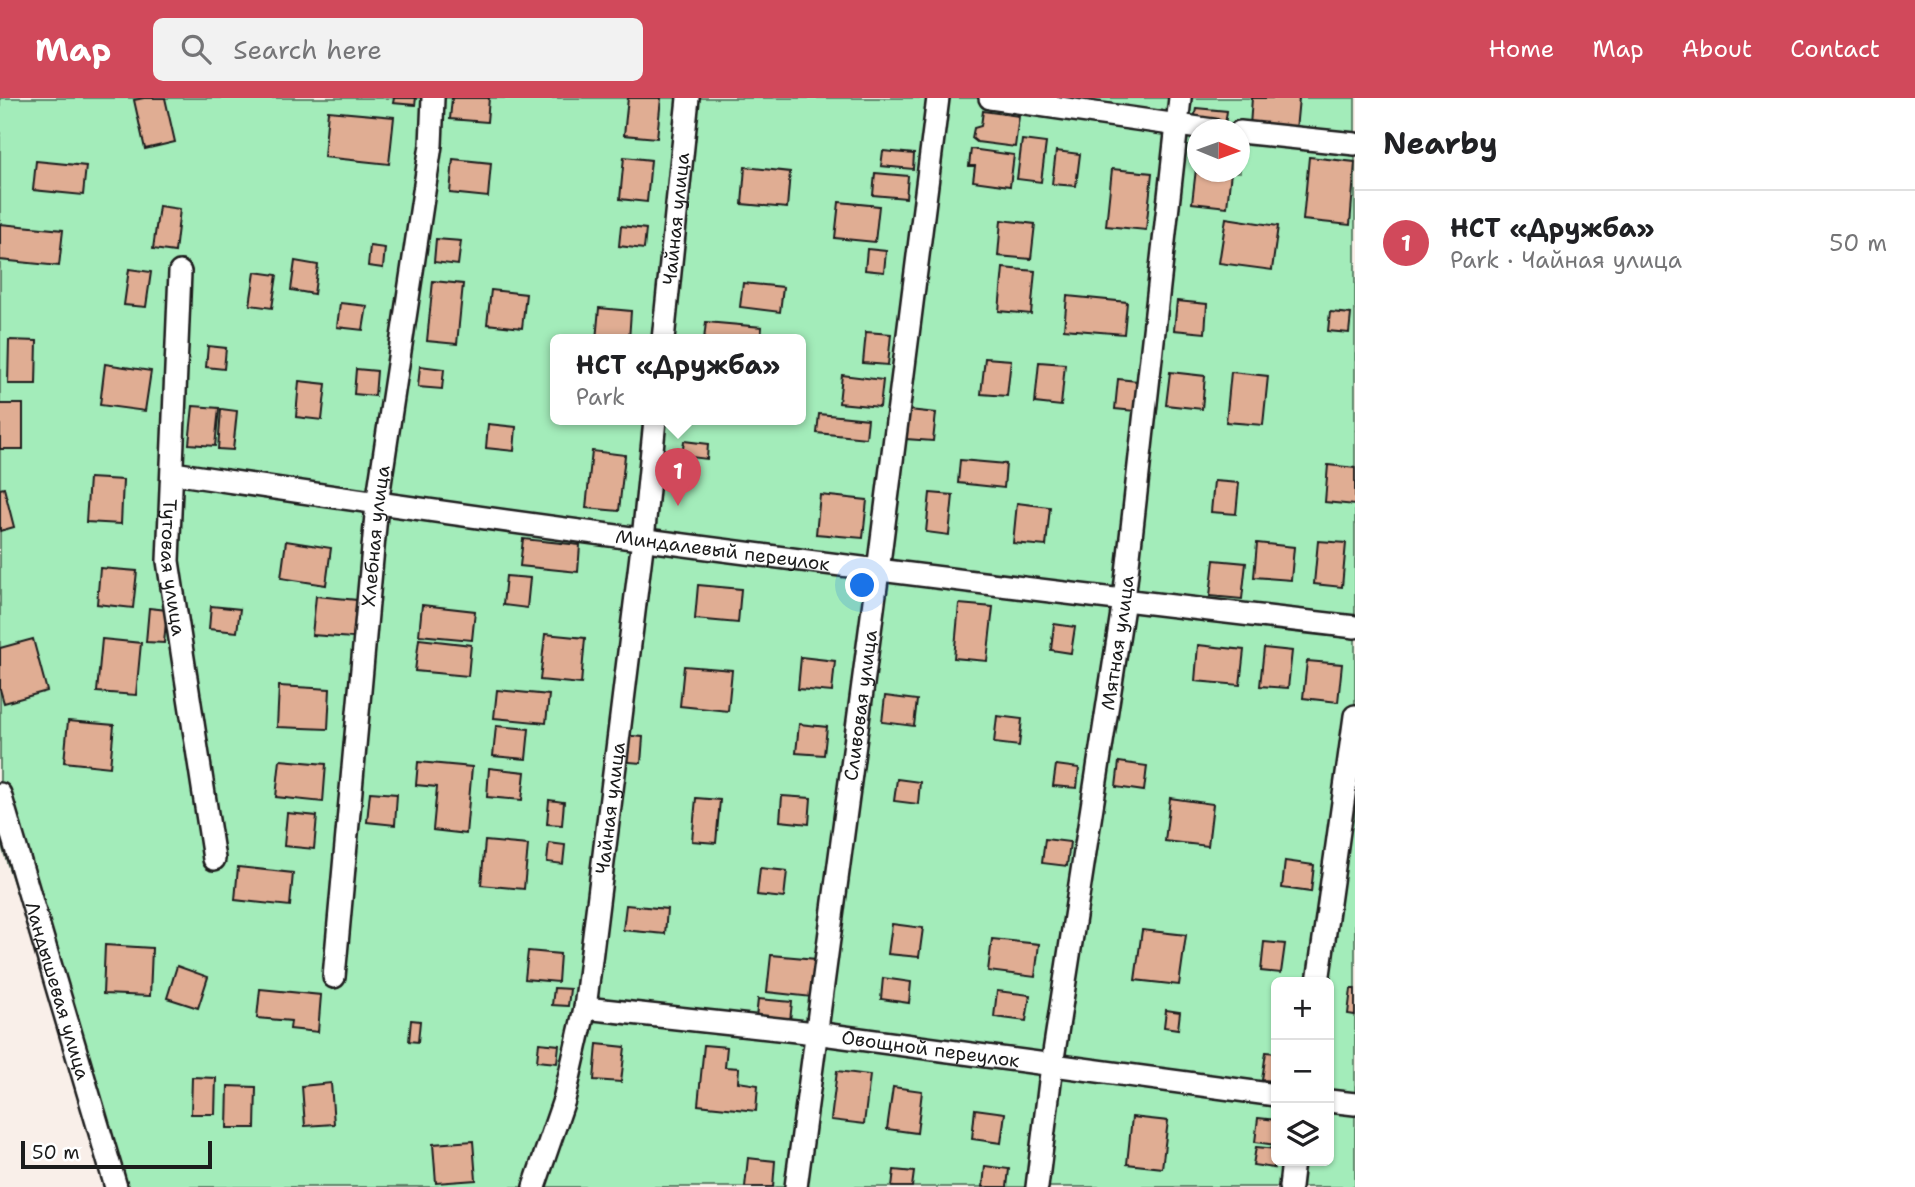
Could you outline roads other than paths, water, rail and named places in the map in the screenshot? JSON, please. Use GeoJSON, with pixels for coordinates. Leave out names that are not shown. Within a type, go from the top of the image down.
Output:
{"type":"FeatureCollection","features":[{"type":"Feature","properties":{"kind":"street","name":"Хлебная улица"},"geometry":{"type":"LineString","coordinates":[[334,977],[376,503],[431,145],[433,98]]}},
{"type":"Feature","properties":{"kind":"street","name":"Чайная улица"},"geometry":{"type":"LineString","coordinates":[[664,334],[688,98]]}},
{"type":"Feature","properties":{"kind":"street","name":"Сливовая улица"},"geometry":{"type":"LineString","coordinates":[[796,1187],[938,98]]}},
{"type":"Feature","properties":{"kind":"street"},"geometry":{"type":"LineString","coordinates":[[990,98],[1187,127]]}},
{"type":"Feature","properties":{"kind":"street","name":"Мятная улица"},"geometry":{"type":"LineString","coordinates":[[1037,1187],[1052,1065],[1124,600],[1180,98]]}},
{"type":"Feature","properties":{"kind":"street"},"geometry":{"type":"LineString","coordinates":[[1250,133],[1355,144]]}},
{"type":"Feature","properties":{"kind":"street","name":"Тутовая улица"},"geometry":{"type":"LineString","coordinates":[[180,272],[167,561],[214,859]]}},
{"type":"Feature","properties":{"kind":"street","name":"Чайная улица"},"geometry":{"type":"LineString","coordinates":[[534,1187],[564,1100],[584,1007],[643,539],[654,425]]}},
{"type":"Feature","properties":{"kind":"street","name":"Миндалевый переулок"},"geometry":{"type":"LineString","coordinates":[[173,473],[878,571],[1355,626]]}},
{"type":"Feature","properties":{"kind":"street"},"geometry":{"type":"LineString","coordinates":[[1319,977],[1355,716]]}},
{"type":"Feature","properties":{"kind":"street","name":"Ландышевая улица"},"geometry":{"type":"LineString","coordinates":[[0,794],[116,1187]]}},
{"type":"Feature","properties":{"kind":"street","name":"Овощной переулок"},"geometry":{"type":"LineString","coordinates":[[584,1007],[815,1033],[1271,1094]]}},
{"type":"Feature","properties":{"kind":"street"},"geometry":{"type":"LineString","coordinates":[[1334,1102],[1355,1104]]}},
{"type":"Feature","properties":{"kind":"street"},"geometry":{"type":"LineString","coordinates":[[1290,1187],[1292,1166]]}},
{"type":"Feature","properties":{"kind":"place","name":"НСТ «Дружба»"},"geometry":{"type":"Point","coordinates":[678,506]}}]}
